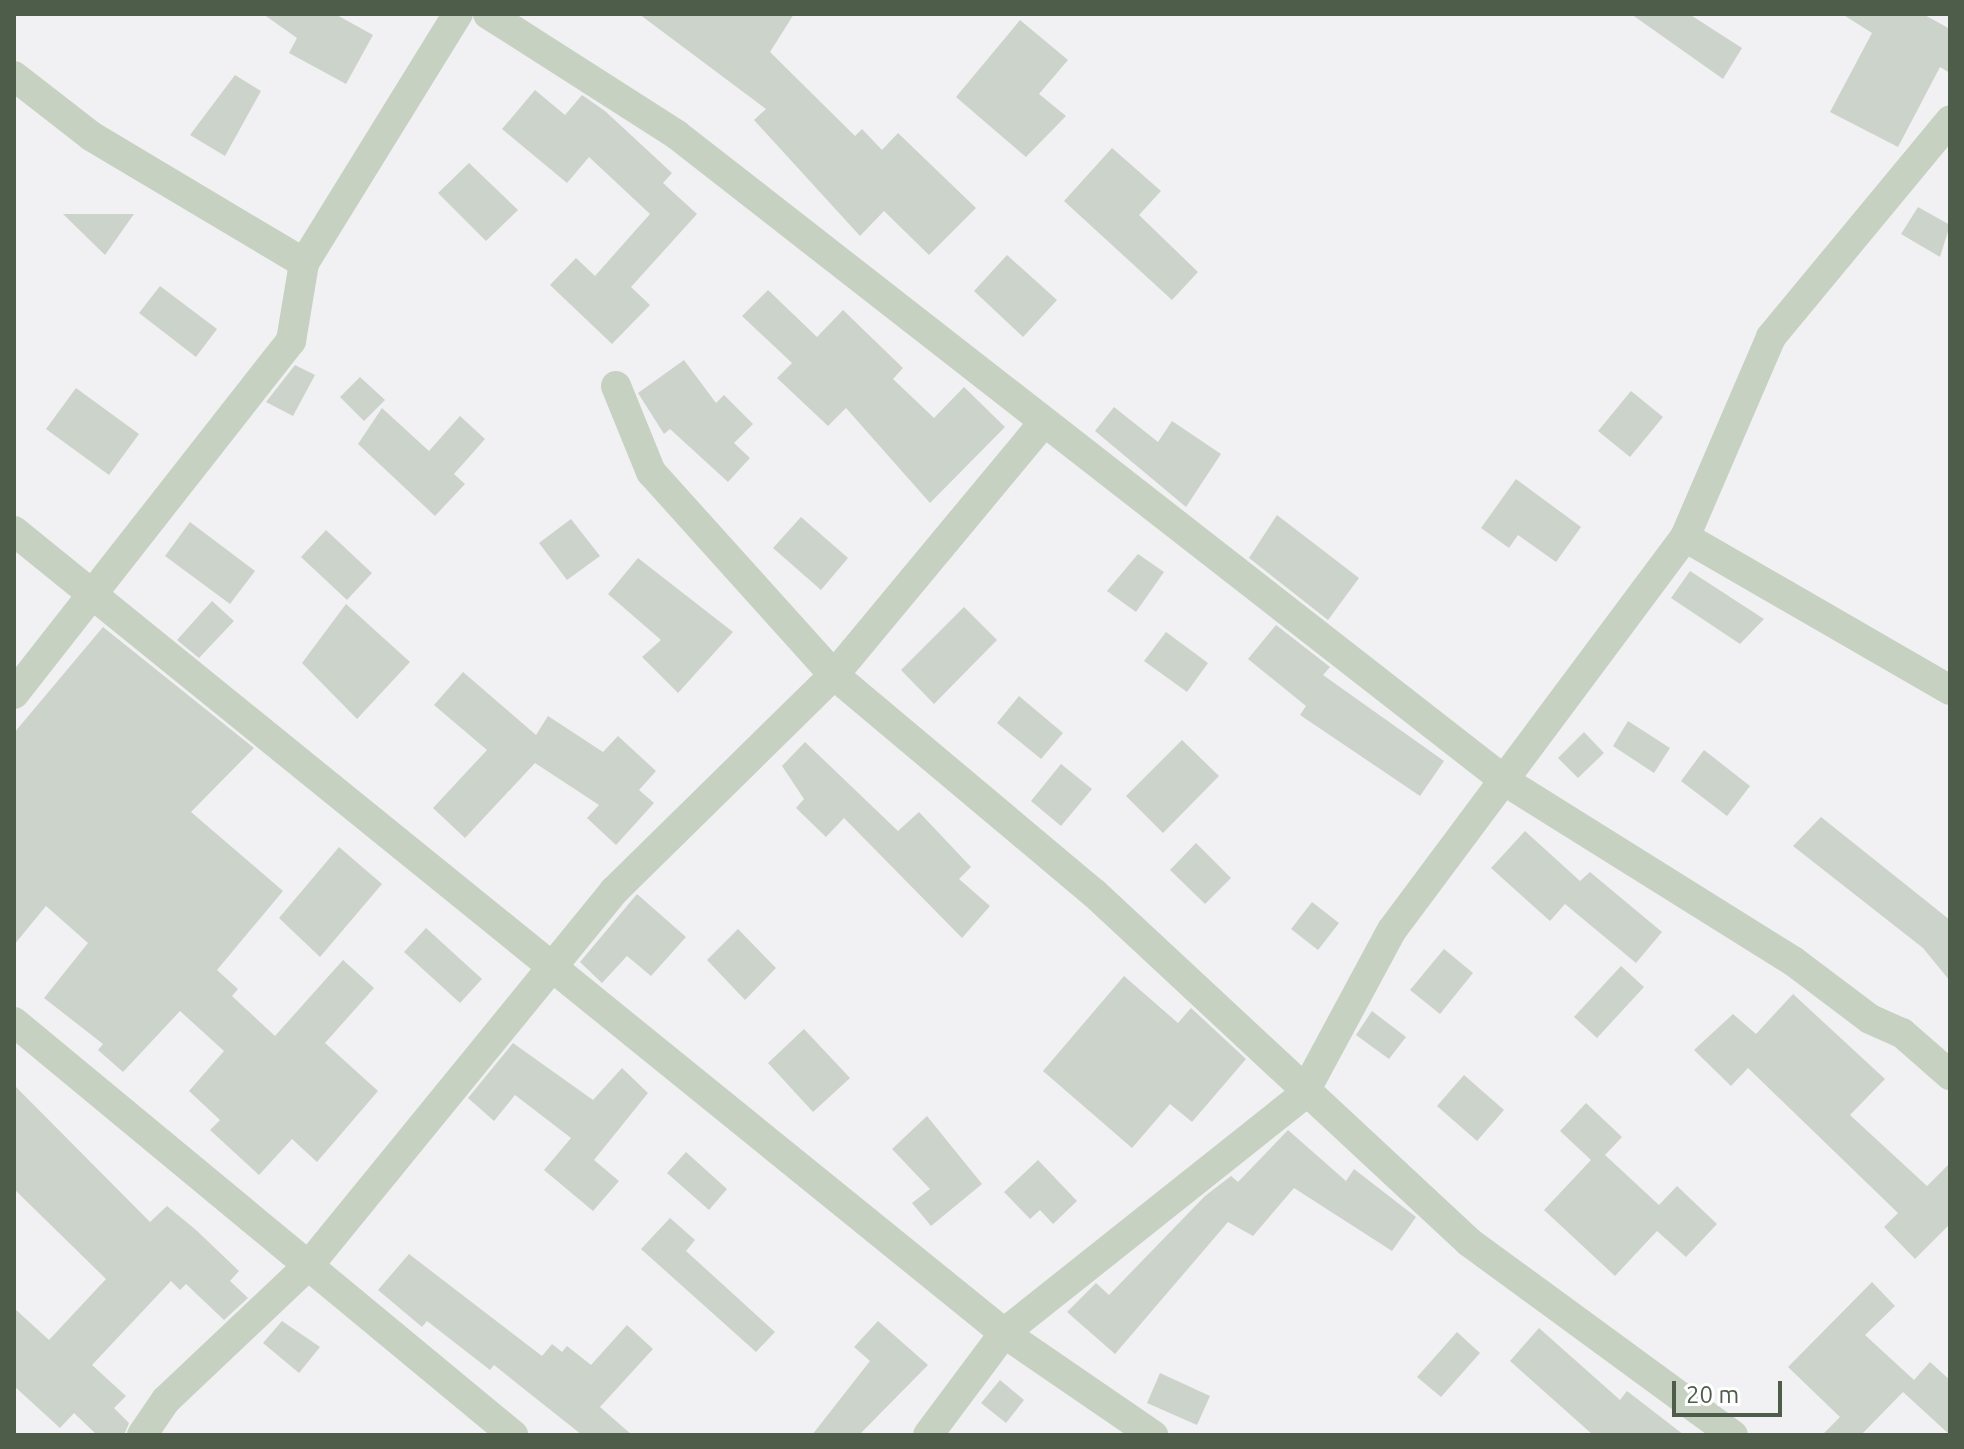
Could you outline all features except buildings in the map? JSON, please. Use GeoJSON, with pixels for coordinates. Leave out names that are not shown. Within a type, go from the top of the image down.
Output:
{"type":"FeatureCollection","features":[{"type":"Feature","properties":{"kind":"street"},"geometry":{"type":"LineString","coordinates":[[14,694],[97,597],[291,341],[304,263],[458,14]]}},
{"type":"Feature","properties":{"kind":"street"},"geometry":{"type":"LineString","coordinates":[[488,14],[677,135],[1043,423],[1297,612],[1508,783],[1793,961],[1870,1019],[1902,1033],[1950,1075]]}},
{"type":"Feature","properties":{"kind":"street"},"geometry":{"type":"LineString","coordinates":[[14,76],[91,136],[304,263]]}},
{"type":"Feature","properties":{"kind":"street"},"geometry":{"type":"LineString","coordinates":[[928,1435],[1004,1333],[1303,1095],[1392,930],[1508,783],[1685,537],[1771,337],[1950,121]]}},
{"type":"Feature","properties":{"kind":"street"},"geometry":{"type":"LineString","coordinates":[[616,386],[651,472],[834,675],[1094,893],[1303,1095],[1469,1242],[1733,1435]]}},
{"type":"Feature","properties":{"kind":"street"},"geometry":{"type":"LineString","coordinates":[[142,1435],[166,1400],[309,1265],[614,891],[834,675],[1043,423]]}},
{"type":"Feature","properties":{"kind":"street"},"geometry":{"type":"LineString","coordinates":[[14,531],[1004,1333],[1153,1435]]}},
{"type":"Feature","properties":{"kind":"street"},"geometry":{"type":"LineString","coordinates":[[1685,537],[1950,690]]}},
{"type":"Feature","properties":{"kind":"street"},"geometry":{"type":"LineString","coordinates":[[14,1022],[513,1435]]}}]}
